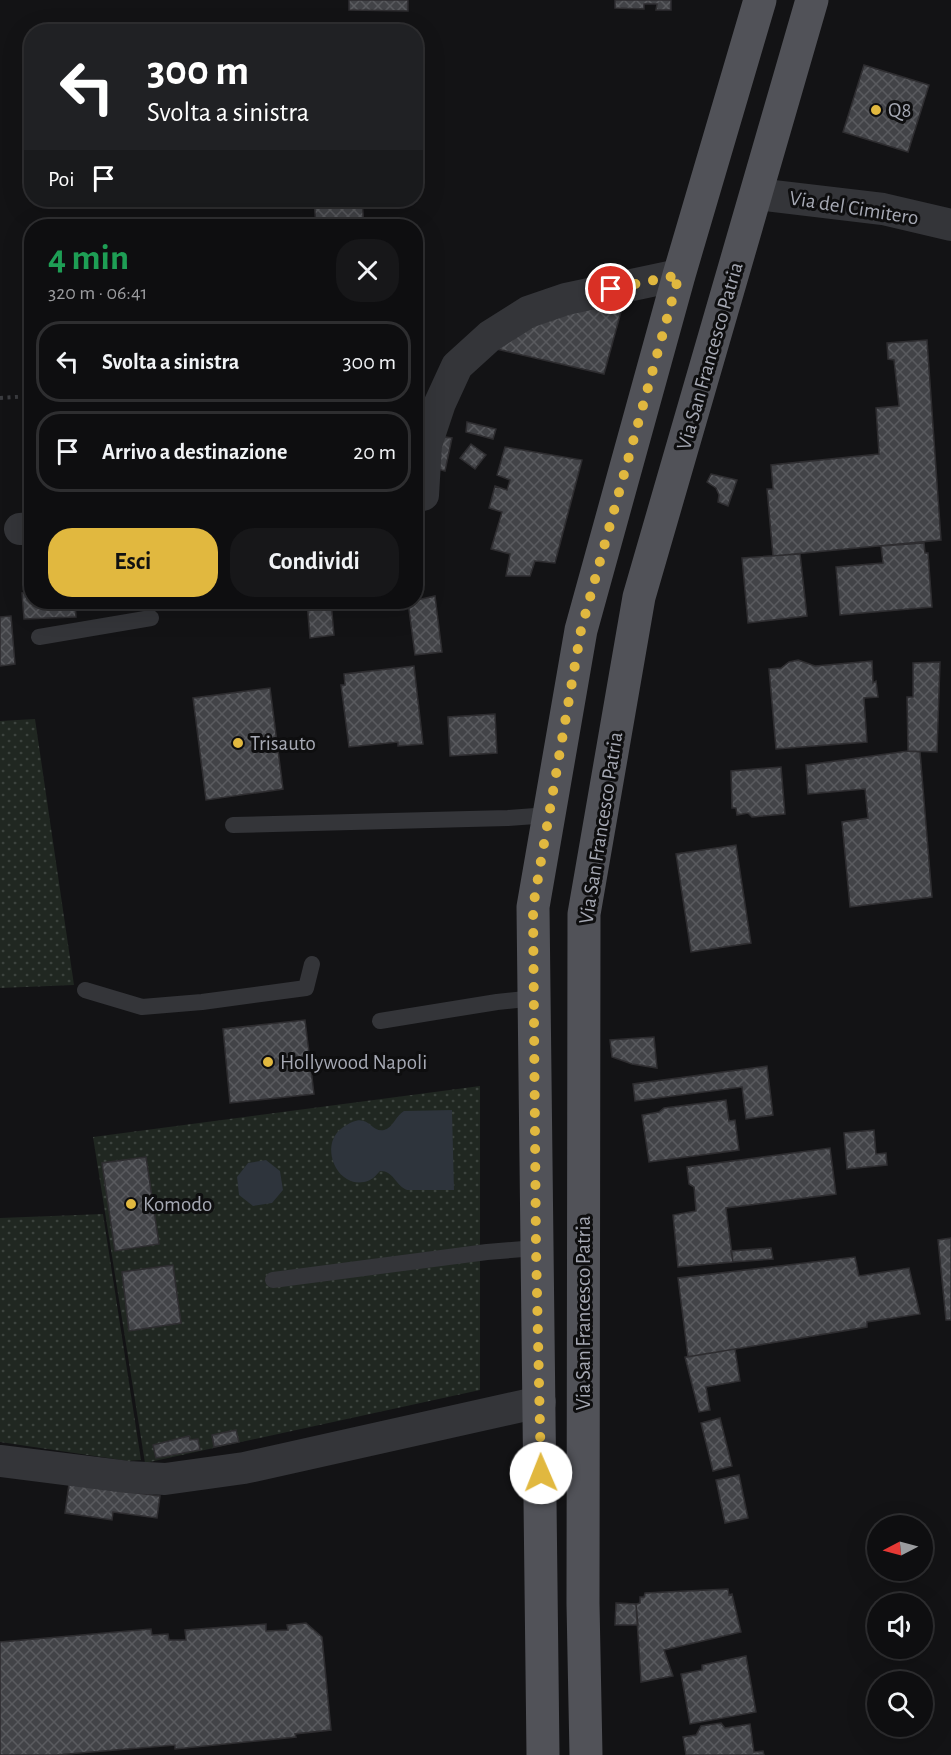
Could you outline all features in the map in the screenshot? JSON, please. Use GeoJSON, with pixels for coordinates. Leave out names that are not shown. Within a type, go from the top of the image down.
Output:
{"type":"FeatureCollection","features":[{"type":"Feature","properties":{"kind":"main road","name":"Via San Francesco Patria"},"geometry":{"type":"LineString","coordinates":[[543,1755],[533,907],[581,630],[679,275],[760,0]]}},
{"type":"Feature","properties":{"kind":"main road","name":"Via San Francesco Patria"},"geometry":{"type":"LineString","coordinates":[[586,1755],[583,1604],[584,914],[639,597],[812,0]]}},
{"type":"Feature","properties":{"kind":"street","name":"Via del Cimitero"},"geometry":{"type":"LineString","coordinates":[[757,194],[883,209],[951,225]]}},
{"type":"Feature","properties":{"kind":"street"},"geometry":{"type":"LineString","coordinates":[[423,495],[426,445],[440,403],[457,366],[490,336],[528,312],[566,299],[679,275]]}},
{"type":"Feature","properties":{"kind":"street"},"geometry":{"type":"LineString","coordinates":[[0,1461],[128,1477],[165,1479],[244,1468],[540,1402]]}},
{"type":"Feature","properties":{"kind":"lane"},"geometry":{"type":"LineString","coordinates":[[39,637],[151,618]]}},
{"type":"Feature","properties":{"kind":"lane"},"geometry":{"type":"LineString","coordinates":[[233,825],[549,815]]}},
{"type":"Feature","properties":{"kind":"lane"},"geometry":{"type":"LineString","coordinates":[[85,990],[142,1008],[202,1002],[306,988],[312,964]]}},
{"type":"Feature","properties":{"kind":"lane"},"geometry":{"type":"LineString","coordinates":[[380,1021],[534,998]]}},
{"type":"Feature","properties":{"kind":"lane"},"geometry":{"type":"LineString","coordinates":[[273,1280],[487,1252],[536,1248]]}},
{"type":"Feature","properties":{"kind":"path"},"geometry":{"type":"LineString","coordinates":[[0,398],[24,396]]}},
{"type":"Feature","properties":{"kind":"shaded area"},"geometry":{"type":"Polygon","coordinates":[[[35,719],[74,985],[0,988],[0,721],[35,719]]]}},
{"type":"Feature","properties":{"kind":"shaded area"},"geometry":{"type":"Polygon","coordinates":[[[480,1086],[480,1390],[145,1463],[93,1137],[480,1086]]]}},
{"type":"Feature","properties":{"kind":"shaded area"},"geometry":{"type":"Polygon","coordinates":[[[452,1110],[454,1190],[407,1190],[388,1173],[380,1171],[370,1180],[359,1183],[349,1180],[335,1166],[331,1146],[335,1136],[351,1122],[363,1121],[379,1130],[384,1130],[390,1127],[404,1111],[452,1110]]]}},
{"type":"Feature","properties":{"kind":"shaded area"},"geometry":{"type":"Polygon","coordinates":[[[266,1160],[280,1171],[283,1190],[272,1203],[253,1206],[239,1195],[237,1177],[248,1163],[266,1160]]]}},
{"type":"Feature","properties":{"kind":"shaded area"},"geometry":{"type":"Polygon","coordinates":[[[103,1214],[141,1460],[128,1461],[0,1442],[0,1218],[103,1214]]]}},
{"type":"Feature","properties":{"kind":"building"},"geometry":{"type":"Polygon","coordinates":[[[349,0],[408,0],[408,11],[349,10],[349,0]]]}},
{"type":"Feature","properties":{"kind":"building"},"geometry":{"type":"Polygon","coordinates":[[[615,0],[671,0],[671,10],[656,10],[657,4],[644,4],[644,9],[615,8],[615,0]]]}},
{"type":"Feature","properties":{"kind":"building"},"geometry":{"type":"Polygon","coordinates":[[[864,65],[929,85],[908,152],[843,132],[864,65]]]}},
{"type":"Feature","properties":{"kind":"building"},"geometry":{"type":"Polygon","coordinates":[[[315,207],[363,207],[363,219],[315,219],[315,207]]]}},
{"type":"Feature","properties":{"kind":"building"},"geometry":{"type":"Polygon","coordinates":[[[625,297],[604,374],[488,347],[571,306],[625,297]]]}},
{"type":"Feature","properties":{"kind":"building"},"geometry":{"type":"Polygon","coordinates":[[[927,340],[941,540],[773,556],[767,489],[773,489],[771,465],[879,454],[876,408],[899,406],[894,360],[888,359],[887,343],[927,340]]]}},
{"type":"Feature","properties":{"kind":"building"},"geometry":{"type":"Polygon","coordinates":[[[467,422],[496,429],[493,439],[466,432],[467,422]]]}},
{"type":"Feature","properties":{"kind":"building"},"geometry":{"type":"Polygon","coordinates":[[[438,436],[452,438],[445,471],[431,467],[438,436]]]}},
{"type":"Feature","properties":{"kind":"building"},"geometry":{"type":"Polygon","coordinates":[[[471,444],[486,455],[475,469],[460,458],[471,444]]]}},
{"type":"Feature","properties":{"kind":"building"},"geometry":{"type":"Polygon","coordinates":[[[505,447],[582,460],[555,563],[535,561],[530,576],[506,576],[510,554],[491,549],[502,512],[489,508],[495,486],[507,490],[510,480],[497,475],[505,447]]]}},
{"type":"Feature","properties":{"kind":"building"},"geometry":{"type":"Polygon","coordinates":[[[711,474],[737,480],[728,506],[718,502],[719,495],[716,488],[707,482],[711,474]]]}},
{"type":"Feature","properties":{"kind":"building"},"geometry":{"type":"Polygon","coordinates":[[[924,543],[925,553],[928,553],[932,607],[840,615],[836,567],[883,563],[881,546],[924,543]]]}},
{"type":"Feature","properties":{"kind":"building"},"geometry":{"type":"Polygon","coordinates":[[[800,554],[807,616],[748,623],[742,558],[800,554]]]}},
{"type":"Feature","properties":{"kind":"building"},"geometry":{"type":"Polygon","coordinates":[[[22,593],[24,593],[24,609],[75,609],[76,617],[24,619],[22,593]]]}},
{"type":"Feature","properties":{"kind":"building"},"geometry":{"type":"Polygon","coordinates":[[[435,596],[442,652],[415,655],[409,609],[423,609],[423,599],[435,596]]]}},
{"type":"Feature","properties":{"kind":"building"},"geometry":{"type":"Polygon","coordinates":[[[308,609],[332,609],[334,635],[310,638],[308,609]]]}},
{"type":"Feature","properties":{"kind":"building"},"geometry":{"type":"Polygon","coordinates":[[[11,616],[15,664],[0,666],[0,617],[11,616]]]}},
{"type":"Feature","properties":{"kind":"building"},"geometry":{"type":"Polygon","coordinates":[[[798,660],[815,666],[872,661],[873,683],[876,681],[878,697],[864,698],[867,742],[776,749],[769,669],[781,668],[789,662],[798,660]]]}},
{"type":"Feature","properties":{"kind":"building"},"geometry":{"type":"Polygon","coordinates":[[[940,662],[937,752],[908,751],[907,697],[913,697],[913,663],[940,662]]]}},
{"type":"Feature","properties":{"kind":"building"},"geometry":{"type":"Polygon","coordinates":[[[414,666],[423,744],[398,746],[398,742],[349,747],[341,685],[345,685],[344,674],[414,666]]]}},
{"type":"Feature","properties":{"kind":"building","name":"Trisauto"},"geometry":{"type":"Polygon","coordinates":[[[270,688],[283,789],[206,800],[193,698],[270,688]]]}},
{"type":"Feature","properties":{"kind":"building"},"geometry":{"type":"Polygon","coordinates":[[[495,714],[497,753],[450,756],[448,717],[495,714]]]}},
{"type":"Feature","properties":{"kind":"building"},"geometry":{"type":"Polygon","coordinates":[[[908,751],[920,752],[932,897],[850,907],[842,822],[868,818],[865,789],[808,794],[806,765],[908,751]]]}},
{"type":"Feature","properties":{"kind":"building"},"geometry":{"type":"Polygon","coordinates":[[[781,767],[785,814],[752,817],[748,813],[737,815],[736,808],[732,808],[731,771],[781,767]]]}},
{"type":"Feature","properties":{"kind":"building"},"geometry":{"type":"Polygon","coordinates":[[[736,845],[751,943],[691,952],[676,854],[736,845]]]}},
{"type":"Feature","properties":{"kind":"building","name":"Hollywood Napoli"},"geometry":{"type":"Polygon","coordinates":[[[305,1020],[314,1094],[230,1103],[223,1029],[305,1020]]]}},
{"type":"Feature","properties":{"kind":"building"},"geometry":{"type":"Polygon","coordinates":[[[654,1037],[657,1068],[632,1064],[612,1057],[610,1040],[654,1037]]]}},
{"type":"Feature","properties":{"kind":"building"},"geometry":{"type":"Polygon","coordinates":[[[767,1066],[773,1115],[746,1119],[742,1087],[635,1101],[633,1084],[767,1066]]]}},
{"type":"Feature","properties":{"kind":"building"},"geometry":{"type":"Polygon","coordinates":[[[726,1100],[729,1121],[735,1120],[739,1150],[649,1162],[642,1115],[659,1112],[664,1108],[726,1100]]]}},
{"type":"Feature","properties":{"kind":"building"},"geometry":{"type":"Polygon","coordinates":[[[874,1130],[876,1154],[886,1153],[887,1165],[847,1169],[844,1133],[874,1130]]]}},
{"type":"Feature","properties":{"kind":"building"},"geometry":{"type":"Polygon","coordinates":[[[830,1148],[836,1194],[726,1208],[733,1262],[678,1267],[673,1215],[696,1211],[694,1187],[689,1184],[687,1167],[830,1148]]]}},
{"type":"Feature","properties":{"kind":"building","name":"Komodo"},"geometry":{"type":"Polygon","coordinates":[[[146,1157],[159,1244],[115,1251],[102,1163],[146,1157]]]}},
{"type":"Feature","properties":{"kind":"building"},"geometry":{"type":"Polygon","coordinates":[[[951,1238],[951,1320],[946,1320],[938,1240],[951,1238]]]}},
{"type":"Feature","properties":{"kind":"building"},"geometry":{"type":"Polygon","coordinates":[[[771,1248],[773,1259],[733,1262],[731,1251],[771,1248]]]}},
{"type":"Feature","properties":{"kind":"building"},"geometry":{"type":"Polygon","coordinates":[[[855,1257],[859,1276],[909,1268],[920,1314],[867,1322],[867,1327],[688,1357],[678,1278],[855,1257]]]}},
{"type":"Feature","properties":{"kind":"building"},"geometry":{"type":"Polygon","coordinates":[[[173,1265],[181,1323],[129,1331],[122,1272],[173,1265]]]}},
{"type":"Feature","properties":{"kind":"building"},"geometry":{"type":"Polygon","coordinates":[[[735,1349],[740,1381],[706,1387],[710,1410],[699,1412],[685,1357],[735,1349]]]}},
{"type":"Feature","properties":{"kind":"building"},"geometry":{"type":"Polygon","coordinates":[[[720,1418],[732,1466],[713,1471],[701,1423],[720,1418]]]}},
{"type":"Feature","properties":{"kind":"building"},"geometry":{"type":"Polygon","coordinates":[[[236,1430],[239,1442],[214,1447],[212,1435],[236,1430]]]}},
{"type":"Feature","properties":{"kind":"building"},"geometry":{"type":"Polygon","coordinates":[[[189,1436],[190,1440],[198,1439],[200,1450],[156,1458],[153,1445],[189,1436]]]}},
{"type":"Feature","properties":{"kind":"building"},"geometry":{"type":"Polygon","coordinates":[[[739,1475],[748,1518],[725,1523],[716,1480],[739,1475]]]}},
{"type":"Feature","properties":{"kind":"building"},"geometry":{"type":"Polygon","coordinates":[[[69,1484],[160,1496],[157,1518],[113,1512],[112,1520],[65,1513],[69,1484]]]}},
{"type":"Feature","properties":{"kind":"building"},"geometry":{"type":"Polygon","coordinates":[[[728,1589],[729,1595],[732,1594],[741,1632],[664,1650],[673,1676],[641,1682],[636,1604],[640,1603],[640,1597],[644,1597],[645,1593],[728,1589]]]}},
{"type":"Feature","properties":{"kind":"building"},"geometry":{"type":"Polygon","coordinates":[[[616,1603],[636,1604],[638,1625],[615,1625],[616,1603]]]}},
{"type":"Feature","properties":{"kind":"building"},"geometry":{"type":"Polygon","coordinates":[[[306,1623],[322,1637],[331,1730],[295,1734],[296,1737],[175,1749],[175,1745],[56,1755],[0,1755],[0,1642],[151,1629],[152,1635],[168,1634],[169,1640],[186,1640],[185,1630],[266,1624],[266,1631],[288,1630],[287,1625],[306,1623]]]}},
{"type":"Feature","properties":{"kind":"building"},"geometry":{"type":"Polygon","coordinates":[[[746,1656],[756,1712],[690,1724],[681,1674],[702,1670],[702,1665],[746,1656]]]}},
{"type":"Feature","properties":{"kind":"building"},"geometry":{"type":"Polygon","coordinates":[[[721,1723],[725,1728],[750,1724],[754,1752],[763,1751],[764,1755],[686,1755],[683,1737],[696,1735],[701,1726],[721,1723]]]}},
{"type":"Feature","properties":{"kind":"place","name":"Q8"},"geometry":{"type":"Point","coordinates":[876,110]}},
{"type":"Feature","properties":{"kind":"place","name":"Trisauto"},"geometry":{"type":"Point","coordinates":[238,743]}},
{"type":"Feature","properties":{"kind":"place","name":"Hollywood Napoli"},"geometry":{"type":"Point","coordinates":[268,1062]}},
{"type":"Feature","properties":{"kind":"place","name":"Komodo"},"geometry":{"type":"Point","coordinates":[131,1204]}},
{"type":"Feature","properties":{"kind":"route"},"geometry":{"type":"LineString","coordinates":[[541,1473],[536,1248],[533,907],[581,630],[679,275],[611,289]]}}]}
